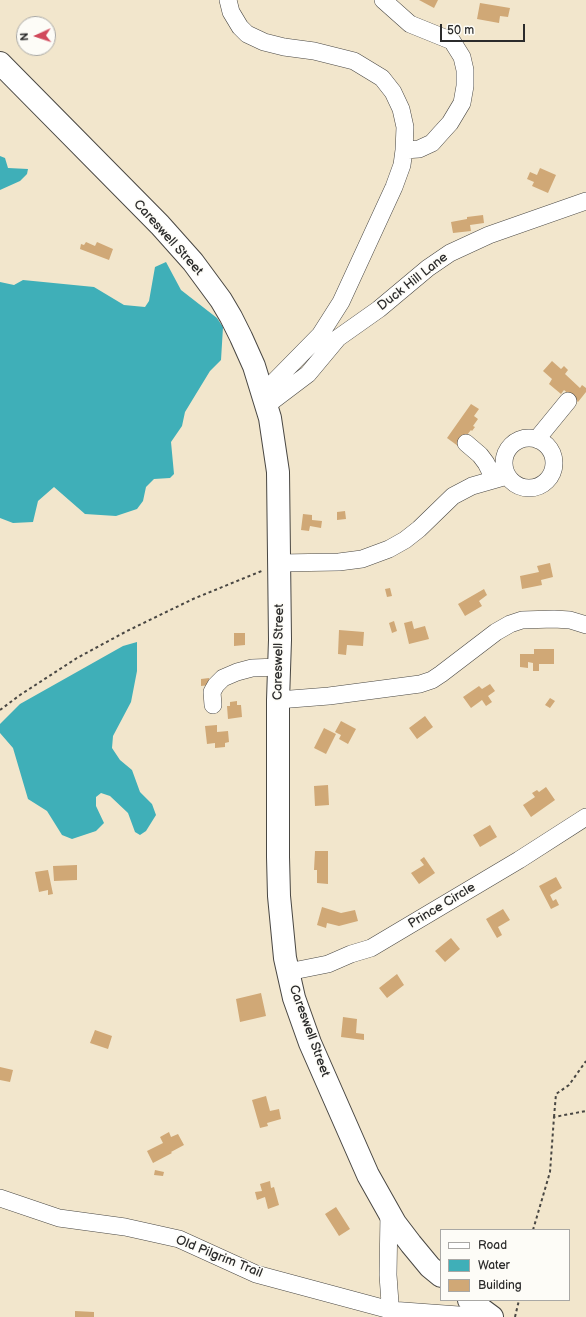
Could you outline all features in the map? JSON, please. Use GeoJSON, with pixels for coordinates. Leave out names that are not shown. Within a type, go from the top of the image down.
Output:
{"type":"FeatureCollection","features":[{"type":"Feature","properties":{"kind":"main road","name":"Careswell Street"},"geometry":{"type":"LineString","coordinates":[[0,63],[160,225],[193,262],[221,300],[231,317],[254,366],[265,399],[278,472],[280,563],[278,700],[279,896],[282,942],[288,972],[294,998],[310,1043],[368,1175],[395,1222],[430,1267],[440,1275]]}},
{"type":"Feature","properties":{"kind":"main road"},"geometry":{"type":"LineString","coordinates":[[470,1301],[492,1317]]}},
{"type":"Feature","properties":{"kind":"street"},"geometry":{"type":"LineString","coordinates":[[228,0],[231,12],[240,27],[247,34],[264,42],[284,47],[314,51],[354,61],[382,78],[393,92],[401,109],[405,127],[402,165],[394,187],[341,302],[320,335],[265,399]]}},
{"type":"Feature","properties":{"kind":"street"},"geometry":{"type":"LineString","coordinates":[[383,0],[410,24],[452,41],[462,57],[465,70],[465,86],[462,103],[450,123],[432,143],[419,149],[404,150]]}},
{"type":"Feature","properties":{"kind":"street","name":"Duck Hill Lane"},"geometry":{"type":"LineString","coordinates":[[265,399],[308,374],[338,338],[379,309],[428,268],[450,253],[489,235],[586,201]]}},
{"type":"Feature","properties":{"kind":"street"},"geometry":{"type":"LineString","coordinates":[[538,440],[540,434],[568,401]]}},
{"type":"Feature","properties":{"kind":"street"},"geometry":{"type":"LineString","coordinates":[[466,443],[480,454],[500,478],[514,483],[522,488],[532,488],[542,485],[549,479],[554,470],[554,460],[551,451],[545,443],[538,440],[526,438],[517,441],[509,448],[505,456],[504,466],[500,478]]}},
{"type":"Feature","properties":{"kind":"street"},"geometry":{"type":"LineString","coordinates":[[280,563],[339,562],[362,559],[389,549],[405,540],[419,529],[453,496],[472,486],[500,478]]}},
{"type":"Feature","properties":{"kind":"street"},"geometry":{"type":"LineString","coordinates":[[278,700],[336,695],[420,684],[432,680],[441,674],[496,632],[510,624],[522,620],[554,618],[570,620],[586,625]]}},
{"type":"Feature","properties":{"kind":"street"},"geometry":{"type":"LineString","coordinates":[[213,705],[212,692],[223,678],[252,668],[279,667]]}},
{"type":"Feature","properties":{"kind":"street","name":"Prince Circle"},"geometry":{"type":"LineString","coordinates":[[288,972],[328,964],[351,954],[371,948],[519,860],[586,817]]}},
{"type":"Feature","properties":{"kind":"street","name":"Old Pilgrim Trail"},"geometry":{"type":"LineString","coordinates":[[0,1198],[58,1218],[125,1227],[179,1239],[256,1274],[391,1314],[486,1317]]}},
{"type":"Feature","properties":{"kind":"street"},"geometry":{"type":"LineString","coordinates":[[390,1213],[388,1275],[391,1314]]}},
{"type":"Feature","properties":{"kind":"path"},"geometry":{"type":"LineString","coordinates":[[0,710],[20,695],[77,658],[127,631],[193,599],[280,563]]}},
{"type":"Feature","properties":{"kind":"path"},"geometry":{"type":"LineString","coordinates":[[533,1229],[550,1172],[556,1094],[569,1084],[586,1061]]}},
{"type":"Feature","properties":{"kind":"path"},"geometry":{"type":"LineString","coordinates":[[554,1117],[586,1112]]}},
{"type":"Feature","properties":{"kind":"path"},"geometry":{"type":"LineString","coordinates":[[515,1317],[519,1301]]}},
{"type":"Feature","properties":{"kind":"water"},"geometry":{"type":"Polygon","coordinates":[[[0,156],[5,158],[8,168],[28,169],[27,174],[20,181],[0,190],[0,156]]]}},
{"type":"Feature","properties":{"kind":"water"},"geometry":{"type":"Polygon","coordinates":[[[166,262],[181,290],[217,318],[223,327],[221,360],[210,371],[185,412],[182,426],[171,442],[174,474],[170,478],[154,479],[146,487],[143,501],[137,509],[116,516],[85,514],[54,487],[38,501],[33,522],[13,523],[0,518],[0,282],[14,285],[23,280],[94,287],[124,305],[145,307],[149,301],[155,267],[166,262]]]}},
{"type":"Feature","properties":{"kind":"water"},"geometry":{"type":"Polygon","coordinates":[[[137,642],[137,671],[131,702],[113,736],[112,748],[120,760],[132,770],[140,792],[152,804],[156,815],[146,831],[140,835],[135,832],[128,813],[110,796],[101,793],[96,797],[96,806],[104,823],[96,831],[72,839],[62,835],[47,811],[28,799],[13,748],[0,733],[0,724],[20,704],[123,646],[137,642]]]}},
{"type":"Feature","properties":{"kind":"building"},"geometry":{"type":"Polygon","coordinates":[[[419,0],[438,0],[434,8],[419,0]]]}},
{"type":"Feature","properties":{"kind":"building"},"geometry":{"type":"Polygon","coordinates":[[[480,3],[510,8],[508,17],[500,16],[499,23],[477,19],[480,3]]]}},
{"type":"Feature","properties":{"kind":"building"},"geometry":{"type":"Polygon","coordinates":[[[540,168],[556,175],[548,193],[532,186],[534,182],[527,179],[530,172],[537,175],[540,168]]]}},
{"type":"Feature","properties":{"kind":"building"},"geometry":{"type":"Polygon","coordinates":[[[483,215],[484,223],[470,225],[471,231],[453,233],[451,222],[467,219],[467,217],[483,215]]]}},
{"type":"Feature","properties":{"kind":"building"},"geometry":{"type":"Polygon","coordinates":[[[86,242],[95,246],[97,242],[113,249],[109,260],[80,249],[81,244],[84,245],[86,242]]]}},
{"type":"Feature","properties":{"kind":"building"},"geometry":{"type":"Polygon","coordinates":[[[552,361],[561,369],[564,366],[568,370],[565,374],[580,388],[582,385],[586,388],[586,392],[578,402],[564,390],[561,394],[549,384],[552,379],[543,371],[552,361]]]}},
{"type":"Feature","properties":{"kind":"building"},"geometry":{"type":"Polygon","coordinates":[[[471,404],[479,409],[474,416],[478,419],[473,426],[475,427],[466,436],[465,435],[458,446],[447,438],[471,404]]]}},
{"type":"Feature","properties":{"kind":"building"},"geometry":{"type":"Polygon","coordinates":[[[345,511],[346,519],[337,520],[337,512],[345,511]]]}},
{"type":"Feature","properties":{"kind":"building"},"geometry":{"type":"Polygon","coordinates":[[[303,514],[312,515],[312,520],[322,521],[321,528],[310,526],[309,531],[301,530],[303,514]]]}},
{"type":"Feature","properties":{"kind":"building"},"geometry":{"type":"Polygon","coordinates":[[[550,563],[553,577],[541,580],[542,585],[522,589],[520,576],[539,572],[537,566],[550,563]]]}},
{"type":"Feature","properties":{"kind":"building"},"geometry":{"type":"Polygon","coordinates":[[[390,588],[392,596],[387,597],[385,589],[390,588]]]}},
{"type":"Feature","properties":{"kind":"building"},"geometry":{"type":"Polygon","coordinates":[[[484,589],[487,595],[479,601],[482,606],[465,616],[458,604],[484,589]]]}},
{"type":"Feature","properties":{"kind":"building"},"geometry":{"type":"Polygon","coordinates":[[[394,621],[397,631],[392,633],[389,623],[394,621]]]}},
{"type":"Feature","properties":{"kind":"building"},"geometry":{"type":"Polygon","coordinates":[[[412,621],[414,629],[425,626],[429,639],[409,644],[404,623],[412,621]]]}},
{"type":"Feature","properties":{"kind":"building"},"geometry":{"type":"Polygon","coordinates":[[[339,630],[364,632],[363,646],[347,645],[346,655],[338,654],[339,630]]]}},
{"type":"Feature","properties":{"kind":"building"},"geometry":{"type":"Polygon","coordinates":[[[234,633],[245,633],[245,645],[234,646],[234,633]]]}},
{"type":"Feature","properties":{"kind":"building"},"geometry":{"type":"Polygon","coordinates":[[[534,649],[554,649],[554,664],[539,664],[539,671],[533,671],[533,663],[528,662],[528,668],[520,667],[520,654],[534,654],[534,649]]]}},
{"type":"Feature","properties":{"kind":"building"},"geometry":{"type":"Polygon","coordinates":[[[209,678],[210,685],[201,686],[201,679],[209,678]]]}},
{"type":"Feature","properties":{"kind":"building"},"geometry":{"type":"Polygon","coordinates":[[[490,684],[495,691],[488,696],[492,702],[486,706],[482,700],[471,708],[463,697],[479,686],[482,689],[490,684]]]}},
{"type":"Feature","properties":{"kind":"building"},"geometry":{"type":"Polygon","coordinates":[[[550,698],[555,701],[550,708],[545,705],[550,698]]]}},
{"type":"Feature","properties":{"kind":"building"},"geometry":{"type":"Polygon","coordinates":[[[237,701],[237,705],[241,705],[242,717],[228,719],[227,706],[230,706],[230,702],[237,701]]]}},
{"type":"Feature","properties":{"kind":"building"},"geometry":{"type":"Polygon","coordinates":[[[425,716],[433,727],[417,739],[409,728],[425,716]]]}},
{"type":"Feature","properties":{"kind":"building"},"geometry":{"type":"Polygon","coordinates":[[[341,721],[356,729],[348,744],[339,739],[341,735],[335,732],[341,721]]]}},
{"type":"Feature","properties":{"kind":"building"},"geometry":{"type":"Polygon","coordinates":[[[217,725],[217,732],[228,731],[229,742],[225,743],[225,747],[215,748],[215,743],[207,744],[205,726],[217,725]]]}},
{"type":"Feature","properties":{"kind":"building"},"geometry":{"type":"Polygon","coordinates":[[[324,728],[336,734],[326,754],[314,748],[324,728]]]}},
{"type":"Feature","properties":{"kind":"building"},"geometry":{"type":"Polygon","coordinates":[[[328,785],[329,805],[315,806],[314,786],[328,785]]]}},
{"type":"Feature","properties":{"kind":"building"},"geometry":{"type":"Polygon","coordinates":[[[546,787],[555,800],[531,817],[523,805],[535,797],[532,793],[537,790],[539,792],[546,787]]]}},
{"type":"Feature","properties":{"kind":"building"},"geometry":{"type":"Polygon","coordinates":[[[490,825],[497,837],[480,847],[473,835],[490,825]]]}},
{"type":"Feature","properties":{"kind":"building"},"geometry":{"type":"Polygon","coordinates":[[[315,851],[328,851],[328,884],[317,883],[317,870],[314,870],[315,851]]]}},
{"type":"Feature","properties":{"kind":"building"},"geometry":{"type":"Polygon","coordinates":[[[424,857],[435,873],[419,884],[411,873],[424,865],[420,860],[424,857]]]}},
{"type":"Feature","properties":{"kind":"building"},"geometry":{"type":"Polygon","coordinates":[[[77,865],[77,880],[54,881],[53,866],[77,865]]]}},
{"type":"Feature","properties":{"kind":"building"},"geometry":{"type":"Polygon","coordinates":[[[48,870],[53,894],[48,895],[48,890],[39,892],[35,872],[48,870]]]}},
{"type":"Feature","properties":{"kind":"building"},"geometry":{"type":"Polygon","coordinates":[[[556,877],[562,888],[550,895],[553,901],[556,899],[559,905],[551,909],[539,886],[556,877]]]}},
{"type":"Feature","properties":{"kind":"building"},"geometry":{"type":"Polygon","coordinates":[[[322,907],[341,913],[355,910],[358,921],[339,926],[327,923],[326,928],[317,925],[322,907]]]}},
{"type":"Feature","properties":{"kind":"building"},"geometry":{"type":"Polygon","coordinates":[[[503,909],[510,920],[498,927],[502,935],[497,938],[486,919],[503,909]]]}},
{"type":"Feature","properties":{"kind":"building"},"geometry":{"type":"Polygon","coordinates":[[[451,938],[460,949],[445,962],[435,951],[451,938]]]}},
{"type":"Feature","properties":{"kind":"building"},"geometry":{"type":"Polygon","coordinates":[[[397,974],[404,985],[387,998],[379,988],[397,974]]]}},
{"type":"Feature","properties":{"kind":"building"},"geometry":{"type":"Polygon","coordinates":[[[261,993],[266,1016],[240,1022],[236,999],[261,993]]]}},
{"type":"Feature","properties":{"kind":"building"},"geometry":{"type":"Polygon","coordinates":[[[343,1017],[357,1019],[356,1033],[364,1034],[364,1040],[341,1037],[343,1017]]]}},
{"type":"Feature","properties":{"kind":"building"},"geometry":{"type":"Polygon","coordinates":[[[95,1030],[112,1036],[108,1049],[90,1043],[95,1030]]]}},
{"type":"Feature","properties":{"kind":"building"},"geometry":{"type":"Polygon","coordinates":[[[0,1067],[13,1070],[10,1082],[0,1080],[0,1067]]]}},
{"type":"Feature","properties":{"kind":"building"},"geometry":{"type":"Polygon","coordinates":[[[266,1096],[270,1111],[279,1109],[281,1119],[267,1123],[268,1126],[260,1128],[252,1100],[266,1096]]]}},
{"type":"Feature","properties":{"kind":"building"},"geometry":{"type":"Polygon","coordinates":[[[169,1132],[171,1137],[178,1134],[184,1145],[153,1163],[147,1151],[163,1143],[160,1137],[169,1132]]]}},
{"type":"Feature","properties":{"kind":"building"},"geometry":{"type":"Polygon","coordinates":[[[155,1170],[164,1172],[163,1176],[154,1175],[155,1170]]]}},
{"type":"Feature","properties":{"kind":"building"},"geometry":{"type":"Polygon","coordinates":[[[270,1181],[271,1188],[274,1187],[279,1205],[268,1209],[265,1197],[257,1200],[255,1192],[262,1191],[260,1184],[270,1181]]]}},
{"type":"Feature","properties":{"kind":"building"},"geometry":{"type":"Polygon","coordinates":[[[336,1207],[350,1229],[339,1236],[325,1214],[336,1207]]]}},
{"type":"Feature","properties":{"kind":"building"},"geometry":{"type":"Polygon","coordinates":[[[75,1311],[94,1312],[94,1317],[75,1317],[75,1311]]]}}]}
